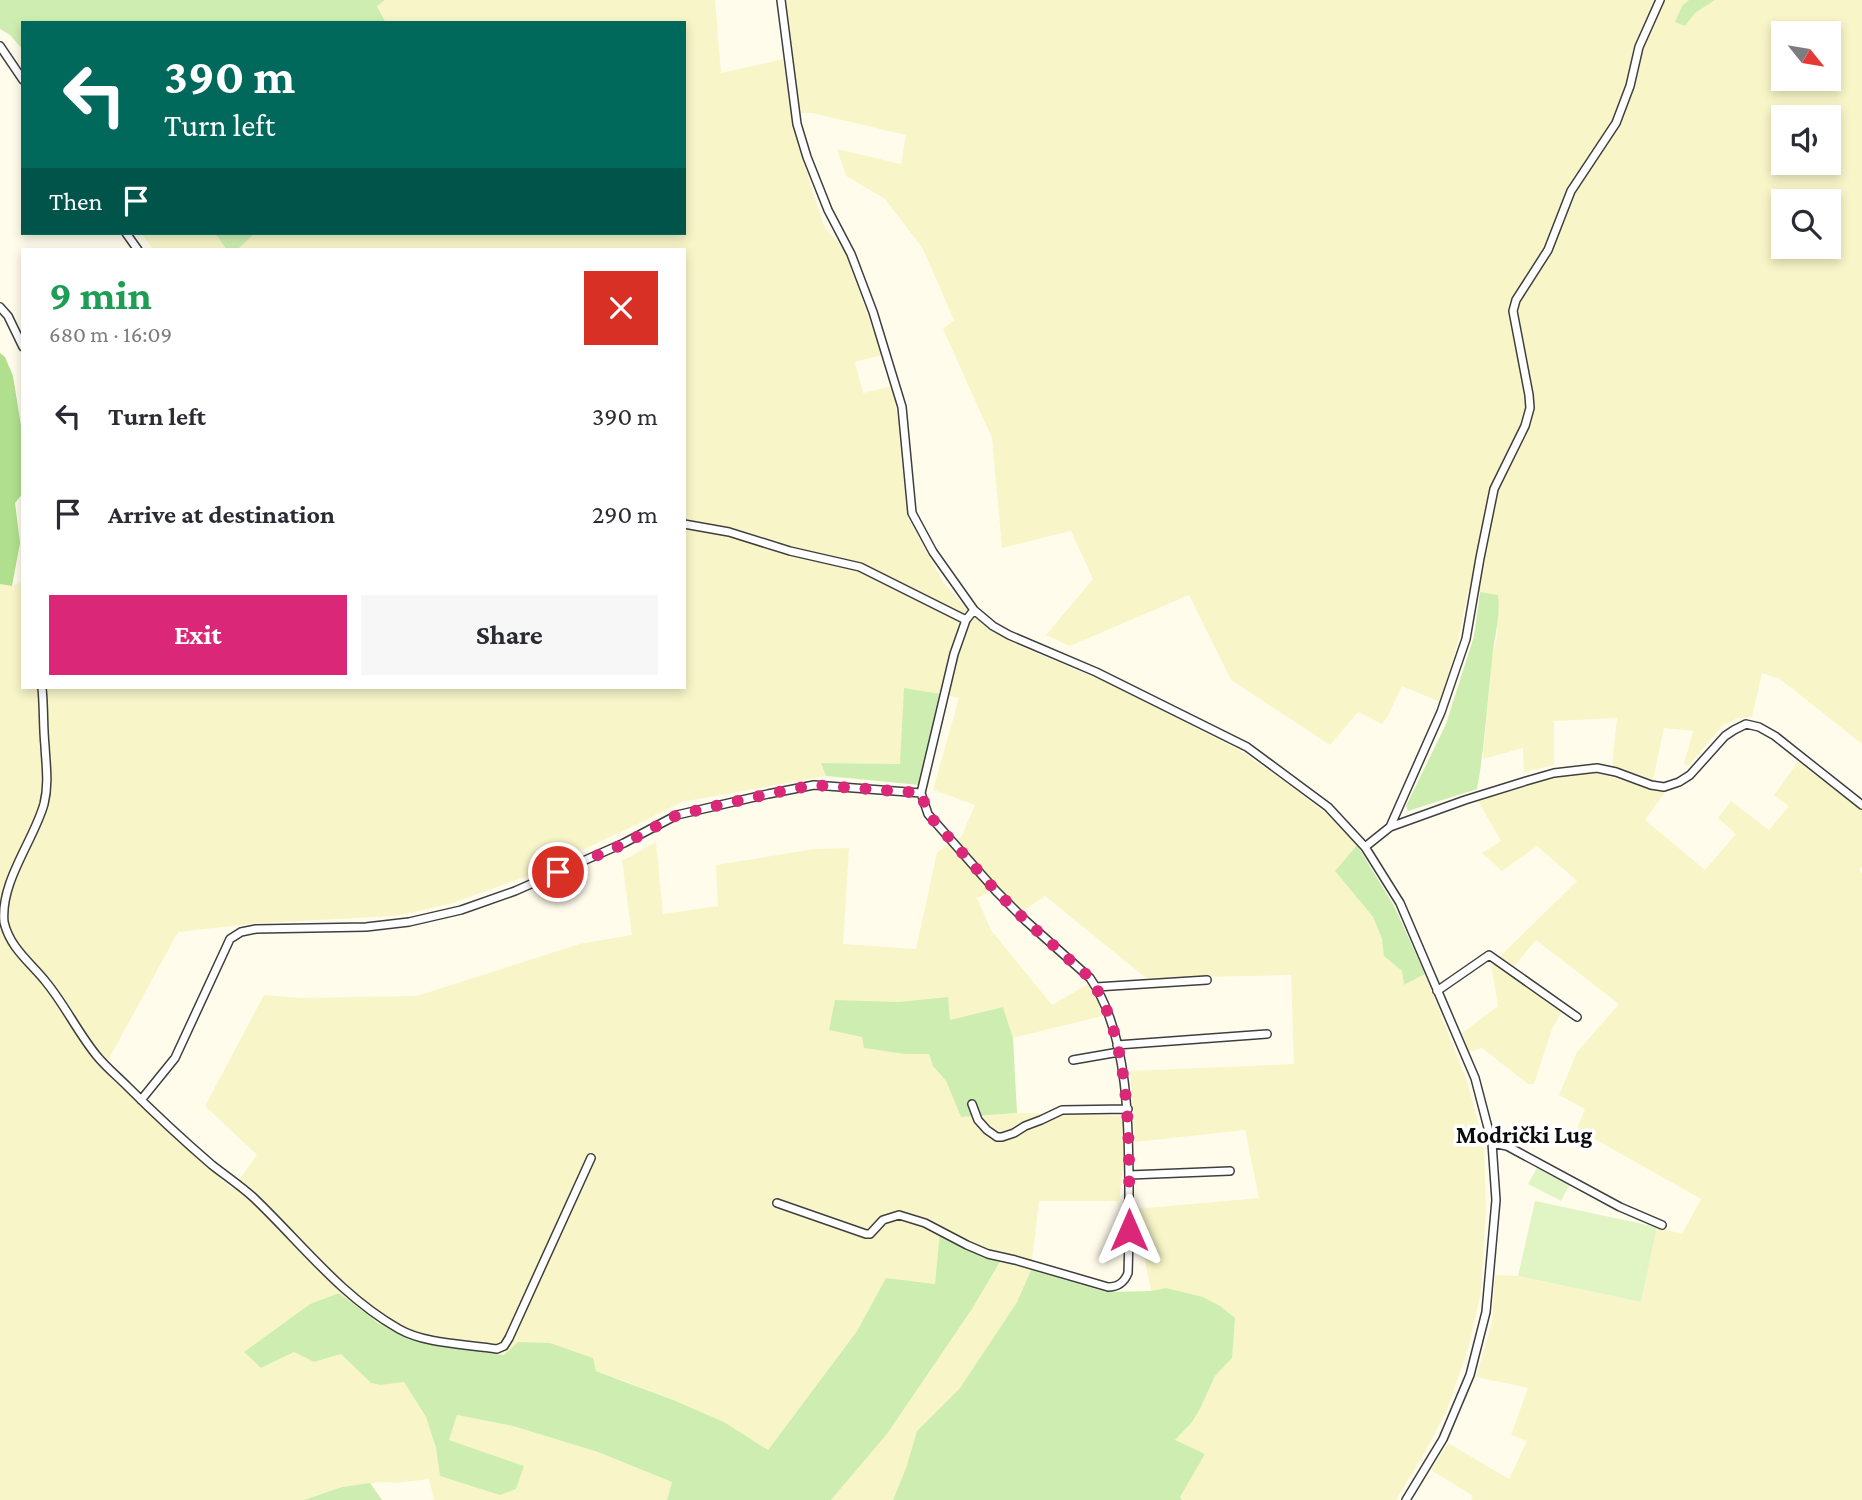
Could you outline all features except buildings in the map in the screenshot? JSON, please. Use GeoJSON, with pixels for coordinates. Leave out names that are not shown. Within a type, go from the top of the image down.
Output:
{"type":"FeatureCollection","features":[{"type":"Feature","properties":{"kind":"street"},"geometry":{"type":"LineString","coordinates":[[781,0],[797,124],[828,210],[863,282],[902,407],[912,513],[933,552],[982,618],[1009,635],[1096,672],[1247,747],[1328,807],[1365,848],[1400,904],[1475,1078],[1492,1143],[1496,1200],[1486,1312],[1470,1375],[1443,1439],[1406,1500]]}},
{"type":"Feature","properties":{"kind":"street"},"geometry":{"type":"LineString","coordinates":[[1390,827],[1441,712],[1466,639],[1494,489],[1525,426],[1530,408],[1513,311],[1516,300],[1548,250],[1571,191],[1616,124],[1630,86],[1639,47],[1660,0]]}},
{"type":"Feature","properties":{"kind":"street"},"geometry":{"type":"LineString","coordinates":[[0,46],[21,77]]}},
{"type":"Feature","properties":{"kind":"street"},"geometry":{"type":"LineString","coordinates":[[0,307],[8,316],[21,342]]}},
{"type":"Feature","properties":{"kind":"street"},"geometry":{"type":"LineString","coordinates":[[686,524],[729,532],[790,551],[860,567],[966,620]]}},
{"type":"Feature","properties":{"kind":"street"},"geometry":{"type":"LineString","coordinates":[[777,1203],[866,1234],[870,1234],[883,1220],[898,1215],[925,1223],[988,1254],[1015,1259],[1108,1287],[1122,1283],[1128,1273],[1128,1109],[1118,1048],[1096,987],[1090,978],[996,891],[928,814],[921,793],[954,654],[966,620],[974,610]]}},
{"type":"Feature","properties":{"kind":"street"},"geometry":{"type":"LineString","coordinates":[[42,689],[48,773],[44,805],[5,891],[2,912],[10,940],[22,957],[46,981],[97,1057],[141,1100],[274,1217],[318,1265],[361,1303],[397,1328],[418,1337],[497,1349],[504,1346],[591,1158]]}},
{"type":"Feature","properties":{"kind":"street"},"geometry":{"type":"LineString","coordinates":[[1365,848],[1390,827],[1526,780],[1575,769],[1597,768],[1664,787],[1690,775],[1725,736],[1746,724],[1759,727],[1775,736],[1862,805]]}},
{"type":"Feature","properties":{"kind":"street"},"geometry":{"type":"LineString","coordinates":[[141,1100],[175,1058],[230,939],[241,932],[265,928],[377,926],[461,910],[514,891],[624,844],[677,815],[768,794],[814,785],[921,793]]}},
{"type":"Feature","properties":{"kind":"street"},"geometry":{"type":"LineString","coordinates":[[1437,991],[1489,955],[1577,1017]]}},
{"type":"Feature","properties":{"kind":"street"},"geometry":{"type":"LineString","coordinates":[[1096,987],[1207,980]]}},
{"type":"Feature","properties":{"kind":"street"},"geometry":{"type":"LineString","coordinates":[[1073,1060],[1118,1048],[1267,1034]]}},
{"type":"Feature","properties":{"kind":"street"},"geometry":{"type":"LineString","coordinates":[[972,1104],[978,1120],[986,1130],[997,1137],[1014,1133],[1062,1110],[1128,1109]]}},
{"type":"Feature","properties":{"kind":"street"},"geometry":{"type":"LineString","coordinates":[[1492,1143],[1507,1146],[1620,1207],[1661,1225]]}},
{"type":"Feature","properties":{"kind":"street"},"geometry":{"type":"LineString","coordinates":[[1129,1175],[1230,1171]]}},
{"type":"Feature","properties":{"kind":"shaded area"},"geometry":{"type":"Polygon","coordinates":[[[385,0],[715,0],[721,73],[783,59],[793,125],[814,196],[825,228],[844,249],[882,355],[855,362],[863,393],[892,386],[908,517],[943,582],[970,613],[1015,644],[1106,682],[1241,751],[1326,813],[1357,845],[1335,871],[1373,917],[1382,939],[1385,956],[1402,971],[1405,984],[1425,974],[1468,1084],[1484,1146],[1486,1207],[1481,1292],[1469,1346],[1447,1410],[1396,1500],[1183,1500],[1180,1497],[1175,1440],[1200,1409],[1215,1376],[1232,1358],[1166,1288],[1151,1291],[1135,1209],[1259,1198],[1245,1130],[1135,1142],[1130,1071],[1294,1064],[1291,975],[1146,978],[1045,896],[1016,916],[991,891],[977,898],[991,930],[1052,1005],[1088,984],[1096,994],[1102,1016],[1013,1038],[1003,1007],[950,1020],[947,997],[897,1002],[862,1037],[905,1054],[929,1054],[933,1066],[946,1081],[961,1117],[1017,1113],[1124,1116],[1125,1150],[1119,1201],[1039,1201],[1031,1270],[1017,1302],[960,1388],[917,1431],[893,1500],[831,1500],[887,1434],[1000,1263],[969,1250],[940,1232],[935,1284],[886,1278],[857,1331],[768,1450],[724,1422],[596,1371],[410,1340],[378,1323],[339,1293],[310,1304],[245,1352],[261,1368],[294,1352],[314,1362],[341,1354],[371,1383],[380,1385],[404,1381],[426,1417],[436,1448],[440,1476],[524,1467],[449,1440],[457,1415],[513,1426],[598,1452],[673,1482],[667,1500],[434,1500],[429,1479],[343,1487],[304,1500],[0,1500],[0,584],[12,586],[21,582],[21,689],[686,689],[686,248],[239,248],[253,235],[686,235],[686,21],[385,21],[377,5],[385,0]],[[946,695],[900,764],[822,763],[826,776],[682,802],[522,878],[453,903],[396,916],[259,923],[178,932],[104,1068],[232,1189],[257,1155],[205,1106],[264,995],[300,998],[417,996],[579,944],[632,935],[622,861],[656,842],[663,914],[718,906],[716,865],[814,849],[849,848],[843,944],[916,949],[937,852],[961,837],[975,805],[933,790],[959,698],[946,695]]]}},
{"type":"Feature","properties":{"kind":"shaded area"},"geometry":{"type":"Polygon","coordinates":[[[786,0],[1862,0],[1862,744],[1780,679],[1762,673],[1752,717],[1738,718],[1722,726],[1688,766],[1684,764],[1693,731],[1664,728],[1653,780],[1612,765],[1617,718],[1554,721],[1554,765],[1524,772],[1523,748],[1483,759],[1492,655],[1497,637],[1498,595],[1480,592],[1468,591],[1458,642],[1440,702],[1402,686],[1382,724],[1358,712],[1330,745],[1231,680],[1189,595],[1070,646],[1046,635],[1093,579],[1071,531],[1002,548],[992,438],[943,329],[954,320],[923,249],[885,199],[846,176],[837,149],[901,164],[906,135],[812,113],[799,113],[786,0]]]}},
{"type":"Feature","properties":{"kind":"shaded area"},"geometry":{"type":"Polygon","coordinates":[[[143,235],[216,235],[226,248],[152,248],[143,235]]]}},
{"type":"Feature","properties":{"kind":"shaded area"},"geometry":{"type":"Polygon","coordinates":[[[1800,759],[1862,811],[1862,867],[1859,870],[1862,873],[1862,1500],[1471,1500],[1473,1496],[1431,1470],[1448,1443],[1509,1479],[1527,1441],[1511,1435],[1528,1388],[1476,1377],[1492,1322],[1495,1275],[1518,1276],[1641,1302],[1657,1227],[1682,1234],[1701,1199],[1577,1129],[1585,1109],[1559,1095],[1577,1052],[1619,1004],[1536,940],[1510,971],[1563,1010],[1552,1029],[1534,1084],[1528,1084],[1482,1048],[1469,1052],[1462,1033],[1498,1006],[1491,965],[1577,881],[1537,846],[1502,871],[1482,853],[1501,841],[1478,801],[1511,788],[1576,774],[1596,773],[1666,791],[1645,820],[1705,870],[1736,834],[1718,818],[1731,801],[1769,830],[1789,806],[1774,795],[1800,759]]]}},
{"type":"Feature","properties":{"kind":"green space"},"geometry":{"type":"Polygon","coordinates":[[[0,0],[385,0],[377,6],[385,21],[21,21],[21,48],[10,35],[0,29],[0,0]]]}},
{"type":"Feature","properties":{"kind":"green space"},"geometry":{"type":"Polygon","coordinates":[[[1689,0],[1715,0],[1695,13],[1685,26],[1675,22],[1682,6],[1689,0]]]}},
{"type":"Feature","properties":{"kind":"green space"},"geometry":{"type":"Polygon","coordinates":[[[216,235],[253,235],[239,248],[226,248],[216,235]]]}},
{"type":"Feature","properties":{"kind":"green space"},"geometry":{"type":"Polygon","coordinates":[[[0,353],[5,357],[13,376],[21,426],[21,496],[15,503],[20,543],[12,586],[0,584],[0,353]]]}},
{"type":"Feature","properties":{"kind":"green space"},"geometry":{"type":"Polygon","coordinates":[[[1480,592],[1498,595],[1499,612],[1477,789],[1408,811],[1406,806],[1446,724],[1474,636],[1480,592]]]}},
{"type":"Feature","properties":{"kind":"green space"},"geometry":{"type":"Polygon","coordinates":[[[904,688],[946,695],[919,785],[826,776],[821,763],[900,764],[904,688]]]}},
{"type":"Feature","properties":{"kind":"green space"},"geometry":{"type":"Polygon","coordinates":[[[1357,845],[1394,906],[1425,974],[1404,985],[1402,971],[1384,956],[1382,939],[1373,917],[1335,871],[1357,845]]]}},
{"type":"Feature","properties":{"kind":"green space"},"geometry":{"type":"Polygon","coordinates":[[[948,997],[950,1020],[1003,1007],[1013,1038],[1017,1113],[961,1117],[946,1081],[933,1066],[929,1054],[905,1054],[864,1048],[862,1037],[829,1030],[835,1000],[897,1002],[948,997]]]}},
{"type":"Feature","properties":{"kind":"green space"},"geometry":{"type":"Polygon","coordinates":[[[1537,1168],[1570,1184],[1561,1201],[1528,1184],[1537,1168]]]}},
{"type":"Feature","properties":{"kind":"green space"},"geometry":{"type":"Polygon","coordinates":[[[1535,1201],[1657,1227],[1641,1302],[1518,1276],[1535,1201]]]}},
{"type":"Feature","properties":{"kind":"green space"},"geometry":{"type":"Polygon","coordinates":[[[940,1231],[969,1250],[1000,1262],[972,1309],[887,1434],[831,1500],[667,1500],[672,1482],[598,1452],[513,1426],[457,1415],[449,1440],[524,1466],[516,1489],[500,1495],[440,1476],[436,1448],[426,1417],[404,1382],[380,1385],[371,1383],[341,1354],[314,1362],[294,1352],[261,1368],[244,1352],[310,1304],[339,1293],[378,1323],[410,1340],[504,1355],[518,1342],[550,1343],[593,1358],[596,1371],[724,1422],[768,1450],[857,1331],[886,1278],[935,1284],[940,1231]]]}},
{"type":"Feature","properties":{"kind":"green space"},"geometry":{"type":"Polygon","coordinates":[[[1031,1270],[1106,1292],[1166,1288],[1203,1297],[1235,1318],[1232,1358],[1215,1376],[1192,1422],[1175,1440],[1205,1454],[1180,1497],[1182,1500],[893,1500],[917,1431],[960,1388],[1017,1302],[1031,1270]]]}},
{"type":"Feature","properties":{"kind":"green space"},"geometry":{"type":"Polygon","coordinates":[[[370,1483],[382,1500],[304,1500],[342,1487],[370,1483]]]}},
{"type":"Feature","properties":{"kind":"district","name":"Modrički Lug"},"geometry":{"type":"Point","coordinates":[1524,1135]}},
{"type":"Feature","properties":{"kind":"route"},"geometry":{"type":"LineString","coordinates":[[558,872],[624,844],[691,810],[814,785],[921,793],[928,814],[996,891],[1090,978],[1096,987],[1118,1045],[1128,1109],[1129,1230]]}}]}
